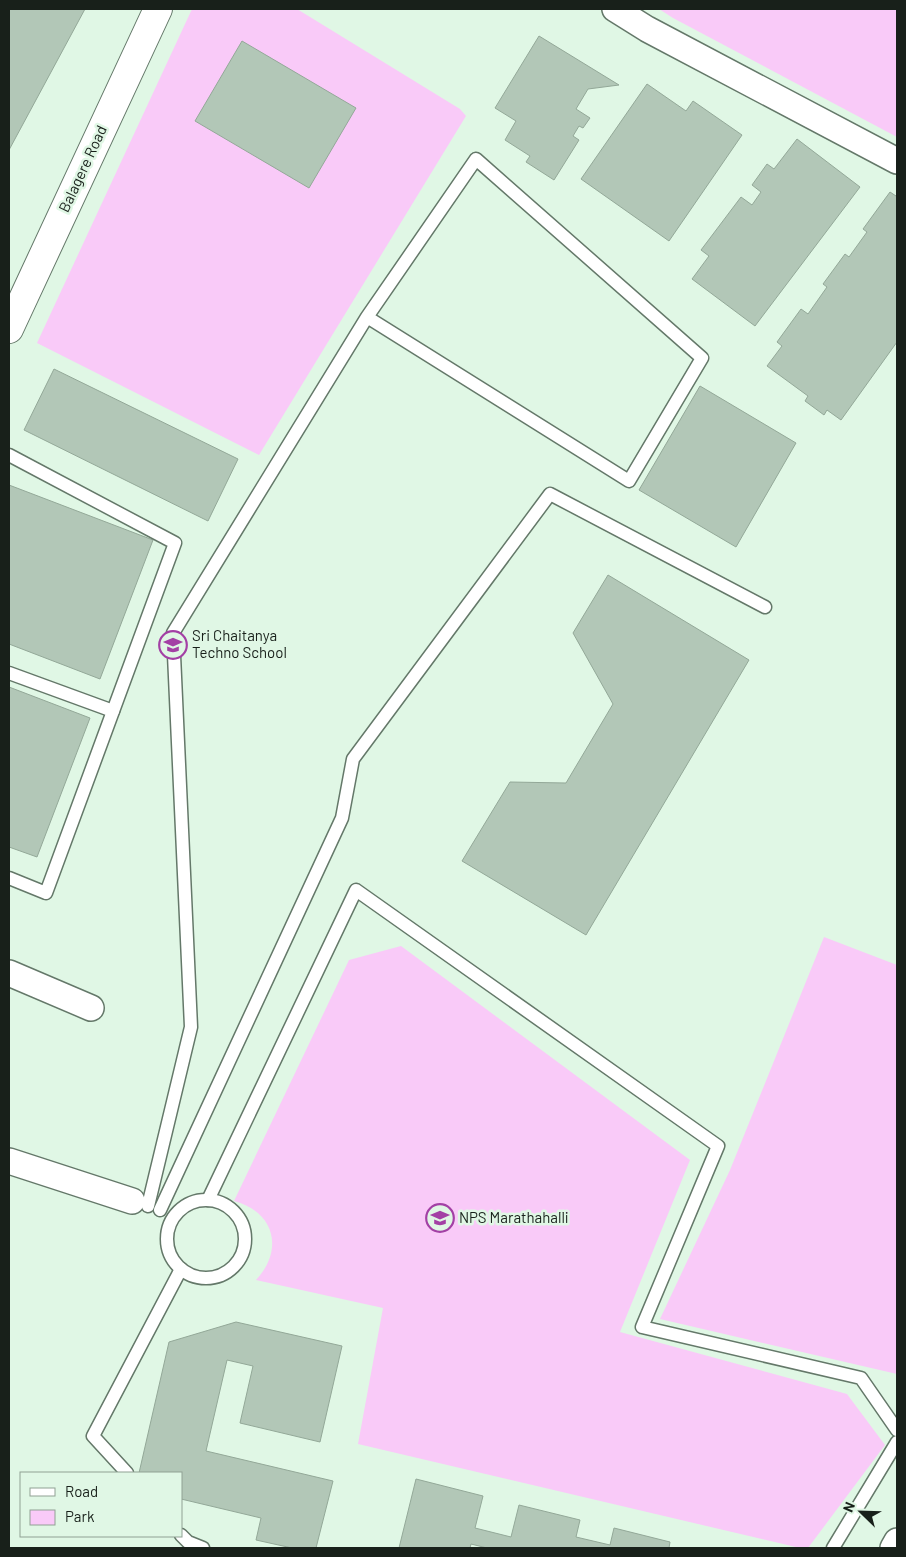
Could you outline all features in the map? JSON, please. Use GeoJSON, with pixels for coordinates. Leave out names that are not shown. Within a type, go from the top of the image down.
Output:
{"type":"FeatureCollection","features":[{"type":"Feature","properties":{"kind":"street","name":"Balagere Road"},"geometry":{"type":"LineString","coordinates":[[12,315],[158,9]]}},
{"type":"Feature","properties":{"kind":"street"},"geometry":{"type":"LineString","coordinates":[[615,9],[647,29],[897,161]]}},
{"type":"Feature","properties":{"kind":"street"},"geometry":{"type":"LineString","coordinates":[[9,973],[91,1008]]}},
{"type":"Feature","properties":{"kind":"street"},"geometry":{"type":"LineString","coordinates":[[9,1161],[146,1206]]}},
{"type":"Feature","properties":{"kind":"street"},"geometry":{"type":"LineString","coordinates":[[893,1548],[897,1541]]}},
{"type":"Feature","properties":{"kind":"lane"},"geometry":{"type":"LineString","coordinates":[[146,1206],[191,1027],[173,634],[368,317],[476,159],[702,358],[629,481],[368,317]]}},
{"type":"Feature","properties":{"kind":"lane"},"geometry":{"type":"LineString","coordinates":[[9,455],[175,543],[46,893],[9,878]]}},
{"type":"Feature","properties":{"kind":"lane"},"geometry":{"type":"LineString","coordinates":[[146,1206],[342,818],[353,759],[550,494],[764,608]]}},
{"type":"Feature","properties":{"kind":"lane"},"geometry":{"type":"LineString","coordinates":[[9,673],[113,711]]}},
{"type":"Feature","properties":{"kind":"lane"},"geometry":{"type":"LineString","coordinates":[[208,1200],[356,890],[718,1146],[642,1327],[861,1378],[897,1430]]}},
{"type":"Feature","properties":{"kind":"lane"},"geometry":{"type":"LineString","coordinates":[[208,1200],[221,1203],[232,1210],[240,1221],[244,1234],[244,1247],[239,1259],[230,1270],[219,1276],[206,1278],[193,1276],[180,1269],[172,1258],[167,1245],[168,1231],[175,1215],[182,1208],[194,1202],[208,1200]]}},
{"type":"Feature","properties":{"kind":"lane"},"geometry":{"type":"LineString","coordinates":[[146,1206],[175,1215]]}},
{"type":"Feature","properties":{"kind":"lane"},"geometry":{"type":"LineString","coordinates":[[125,1472],[93,1436],[180,1269]]}},
{"type":"Feature","properties":{"kind":"lane"},"geometry":{"type":"LineString","coordinates":[[833,1548],[897,1442]]}},
{"type":"Feature","properties":{"kind":"lane"},"geometry":{"type":"LineString","coordinates":[[182,1536],[188,1542],[203,1548]]}},
{"type":"Feature","properties":{"kind":"green space"},"geometry":{"type":"Polygon","coordinates":[[[192,9],[297,9],[460,109],[466,116],[259,455],[37,343],[192,9]]]}},
{"type":"Feature","properties":{"kind":"green space"},"geometry":{"type":"Polygon","coordinates":[[[659,9],[897,9],[897,137],[673,18],[659,9]]]}},
{"type":"Feature","properties":{"kind":"green space"},"geometry":{"type":"Polygon","coordinates":[[[824,937],[897,965],[897,1374],[660,1319],[730,1170],[824,937]]]}},
{"type":"Feature","properties":{"kind":"green space"},"geometry":{"type":"Polygon","coordinates":[[[401,946],[690,1160],[620,1332],[847,1394],[885,1445],[808,1548],[800,1548],[358,1444],[383,1308],[256,1280],[270,1257],[271,1233],[259,1214],[248,1206],[234,1201],[349,960],[401,946]]]}},
{"type":"Feature","properties":{"kind":"building"},"geometry":{"type":"Polygon","coordinates":[[[9,9],[85,9],[9,150],[9,9]]]}},
{"type":"Feature","properties":{"kind":"building"},"geometry":{"type":"Polygon","coordinates":[[[539,36],[619,85],[588,89],[576,109],[590,118],[583,128],[579,126],[573,136],[579,140],[554,180],[526,162],[530,156],[505,140],[516,121],[495,108],[539,36]]]}},
{"type":"Feature","properties":{"kind":"building"},"geometry":{"type":"Polygon","coordinates":[[[242,41],[356,108],[309,188],[195,121],[242,41]]]}},
{"type":"Feature","properties":{"kind":"building"},"geometry":{"type":"Polygon","coordinates":[[[647,84],[686,111],[693,101],[742,135],[669,241],[581,179],[647,84]]]}},
{"type":"Feature","properties":{"kind":"building"},"geometry":{"type":"Polygon","coordinates":[[[797,139],[860,187],[755,326],[692,279],[709,256],[701,250],[741,197],[752,205],[761,192],[752,185],[767,164],[774,169],[797,139]]]}},
{"type":"Feature","properties":{"kind":"building"},"geometry":{"type":"Polygon","coordinates":[[[890,192],[896,196],[897,194],[897,342],[841,420],[827,410],[824,415],[805,401],[808,396],[767,366],[782,346],[777,342],[801,309],[808,314],[827,287],[823,284],[845,254],[849,257],[867,232],[863,229],[890,192]]]}},
{"type":"Feature","properties":{"kind":"building"},"geometry":{"type":"Polygon","coordinates":[[[54,369],[238,459],[208,521],[24,430],[54,369]]]}},
{"type":"Feature","properties":{"kind":"building"},"geometry":{"type":"Polygon","coordinates":[[[700,386],[796,443],[736,547],[639,490],[700,386]]]}},
{"type":"Feature","properties":{"kind":"building"},"geometry":{"type":"Polygon","coordinates":[[[9,485],[153,540],[100,679],[9,644],[9,485]]]}},
{"type":"Feature","properties":{"kind":"building"},"geometry":{"type":"Polygon","coordinates":[[[608,575],[749,660],[586,935],[462,861],[510,782],[566,783],[613,704],[573,633],[608,575]]]}},
{"type":"Feature","properties":{"kind":"building"},"geometry":{"type":"Polygon","coordinates":[[[9,687],[90,718],[37,857],[9,847],[9,687]]]}},
{"type":"Feature","properties":{"kind":"building"},"geometry":{"type":"Polygon","coordinates":[[[236,1322],[342,1346],[320,1442],[240,1423],[253,1366],[227,1360],[206,1451],[333,1481],[316,1548],[292,1548],[256,1540],[261,1518],[182,1499],[182,1472],[139,1472],[169,1342],[236,1322]]]}},
{"type":"Feature","properties":{"kind":"building"},"geometry":{"type":"Polygon","coordinates":[[[416,1479],[483,1496],[475,1528],[511,1537],[519,1505],[580,1520],[576,1537],[610,1545],[614,1528],[670,1542],[669,1548],[487,1548],[471,1544],[470,1548],[399,1548],[416,1479]]]}},
{"type":"Feature","properties":{"kind":"place","name":"Sri Chaitanya Techno School"},"geometry":{"type":"Point","coordinates":[173,645]}},
{"type":"Feature","properties":{"kind":"place","name":"NPS Marathahalli"},"geometry":{"type":"Point","coordinates":[440,1218]}}]}
